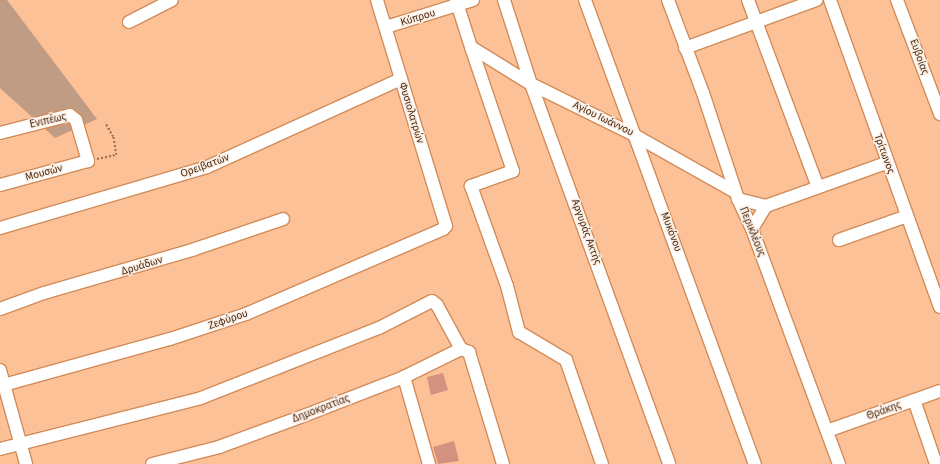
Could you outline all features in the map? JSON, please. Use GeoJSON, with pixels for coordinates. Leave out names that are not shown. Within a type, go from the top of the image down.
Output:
{"type":"FeatureCollection","features":[{"type":"Feature","properties":{"kind":"street"},"geometry":{"type":"LineString","coordinates":[[129,22],[172,0]]}},
{"type":"Feature","properties":{"kind":"street","name":"Φυσιολατρών"},"geometry":{"type":"LineString","coordinates":[[377,0],[446,226]]}},
{"type":"Feature","properties":{"kind":"street","name":"Κύπρου"},"geometry":{"type":"LineString","coordinates":[[386,27],[457,3],[473,0]]}},
{"type":"Feature","properties":{"kind":"street","name":"Αργυράς Ακτής"},"geometry":{"type":"LineString","coordinates":[[504,0],[532,84],[669,464]]}},
{"type":"Feature","properties":{"kind":"street","name":"Μυκόνου"},"geometry":{"type":"LineString","coordinates":[[585,0],[755,464]]}},
{"type":"Feature","properties":{"kind":"street","name":"Περικλέους"},"geometry":{"type":"LineString","coordinates":[[668,0],[703,93],[737,195],[752,229],[839,464]]}},
{"type":"Feature","properties":{"kind":"street"},"geometry":{"type":"LineString","coordinates":[[748,0],[818,187]]}},
{"type":"Feature","properties":{"kind":"street"},"geometry":{"type":"LineString","coordinates":[[685,48],[816,0]]}},
{"type":"Feature","properties":{"kind":"street","name":"Τρίτωνος"},"geometry":{"type":"LineString","coordinates":[[830,0],[886,163],[940,307]]}},
{"type":"Feature","properties":{"kind":"street","name":"Ευβοίας"},"geometry":{"type":"LineString","coordinates":[[897,0],[940,114]]}},
{"type":"Feature","properties":{"kind":"street"},"geometry":{"type":"LineString","coordinates":[[457,3],[513,171],[471,186],[507,286],[517,328],[522,335],[566,360],[602,464]]}},
{"type":"Feature","properties":{"kind":"street","name":"Αγίου Ιωάννου"},"geometry":{"type":"LineString","coordinates":[[471,46],[532,84],[634,134],[737,195],[766,206]]}},
{"type":"Feature","properties":{"kind":"street","name":"Ορειβατών"},"geometry":{"type":"LineString","coordinates":[[0,228],[207,167],[400,79]]}},
{"type":"Feature","properties":{"kind":"street","name":"Ενιπέως"},"geometry":{"type":"LineString","coordinates":[[0,133],[70,115],[76,120],[88,161]]}},
{"type":"Feature","properties":{"kind":"street","name":"Μουσών"},"geometry":{"type":"LineString","coordinates":[[0,185],[88,161]]}},
{"type":"Feature","properties":{"kind":"street"},"geometry":{"type":"LineString","coordinates":[[752,229],[766,206],[886,163]]}},
{"type":"Feature","properties":{"kind":"street"},"geometry":{"type":"LineString","coordinates":[[839,240],[907,216]]}},
{"type":"Feature","properties":{"kind":"street","name":"Δρυάδων"},"geometry":{"type":"LineString","coordinates":[[0,309],[44,293],[188,252],[283,219]]}},
{"type":"Feature","properties":{"kind":"street","name":"Ζεφύρου"},"geometry":{"type":"LineString","coordinates":[[2,386],[170,339],[246,314],[302,292],[443,230],[446,226]]}},
{"type":"Feature","properties":{"kind":"street"},"geometry":{"type":"LineString","coordinates":[[0,449],[201,398],[379,328],[432,301],[437,305],[461,349],[469,352],[503,464]]}},
{"type":"Feature","properties":{"kind":"street","name":"Δημοκρατίας"},"geometry":{"type":"LineString","coordinates":[[152,464],[219,447],[404,377],[461,349]]}},
{"type":"Feature","properties":{"kind":"street"},"geometry":{"type":"LineString","coordinates":[[0,370],[2,386],[21,443],[26,464]]}},
{"type":"Feature","properties":{"kind":"street"},"geometry":{"type":"LineString","coordinates":[[404,377],[429,464]]}},
{"type":"Feature","properties":{"kind":"street","name":"Θράκης"},"geometry":{"type":"LineString","coordinates":[[827,431],[940,391]]}},
{"type":"Feature","properties":{"kind":"street"},"geometry":{"type":"LineString","coordinates":[[914,400],[936,464]]}},
{"type":"Feature","properties":{"kind":"path"},"geometry":{"type":"LineString","coordinates":[[88,161],[116,155],[113,137],[105,123]]}},
{"type":"Feature","properties":{"kind":"shaded area"},"geometry":{"type":"Polygon","coordinates":[[[0,0],[7,0],[97,119],[55,138],[0,88],[0,0]]]}},
{"type":"Feature","properties":{"kind":"building"},"geometry":{"type":"Polygon","coordinates":[[[443,373],[448,390],[431,395],[427,377],[443,373]]]}},
{"type":"Feature","properties":{"kind":"building"},"geometry":{"type":"Polygon","coordinates":[[[454,441],[459,461],[438,464],[433,447],[454,441]]]}}]}
